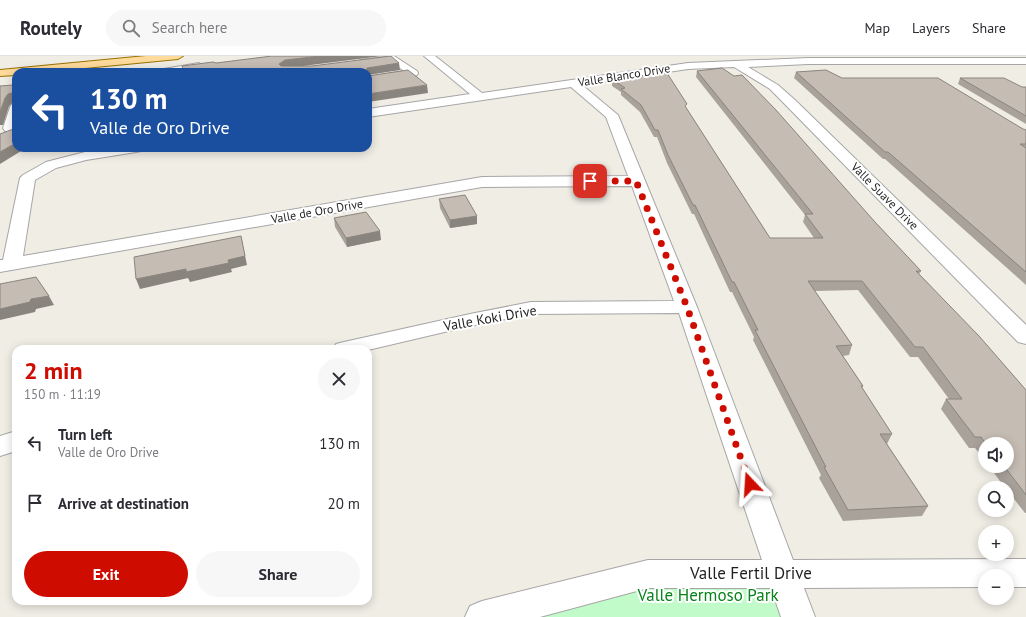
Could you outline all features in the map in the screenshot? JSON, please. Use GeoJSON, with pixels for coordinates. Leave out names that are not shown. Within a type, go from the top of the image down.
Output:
{"type":"FeatureCollection","features":[{"type":"Feature","properties":{"kind":"main road"},"geometry":{"type":"LineString","coordinates":[[0,66],[114,56]]}},
{"type":"Feature","properties":{"kind":"main road"},"geometry":{"type":"LineString","coordinates":[[54,68],[178,56]]}},
{"type":"Feature","properties":{"kind":"main road"},"geometry":{"type":"LineString","coordinates":[[0,73],[12,72]]}},
{"type":"Feature","properties":{"kind":"street"},"geometry":{"type":"LineString","coordinates":[[429,56],[480,96]]}},
{"type":"Feature","properties":{"kind":"street"},"geometry":{"type":"LineString","coordinates":[[1015,56],[1026,61]]}},
{"type":"Feature","properties":{"kind":"street"},"geometry":{"type":"LineString","coordinates":[[372,79],[413,74],[393,57]]}},
{"type":"Feature","properties":{"kind":"street"},"geometry":{"type":"LineString","coordinates":[[356,63],[393,57],[408,57]]}},
{"type":"Feature","properties":{"kind":"street"},"geometry":{"type":"LineString","coordinates":[[152,59],[153,68]]}},
{"type":"Feature","properties":{"kind":"street","name":"Valle Blanco Drive"},"geometry":{"type":"LineString","coordinates":[[372,112],[688,66],[801,61],[1026,61]]}},
{"type":"Feature","properties":{"kind":"street"},"geometry":{"type":"LineString","coordinates":[[908,61],[928,73]]}},
{"type":"Feature","properties":{"kind":"street","name":"Valle Suave Drive"},"geometry":{"type":"LineString","coordinates":[[736,64],[774,88],[791,103],[1026,337]]}},
{"type":"Feature","properties":{"kind":"street"},"geometry":{"type":"LineString","coordinates":[[187,68],[199,66]]}},
{"type":"Feature","properties":{"kind":"street"},"geometry":{"type":"LineString","coordinates":[[573,84],[612,115],[636,181],[687,307],[798,617]]}},
{"type":"Feature","properties":{"kind":"street"},"geometry":{"type":"LineString","coordinates":[[8,128],[12,107]]}},
{"type":"Feature","properties":{"kind":"street"},"geometry":{"type":"LineString","coordinates":[[6,265],[28,178],[51,166],[85,156],[110,152]]}},
{"type":"Feature","properties":{"kind":"street","name":"Valle de Oro Drive"},"geometry":{"type":"LineString","coordinates":[[6,265],[482,182],[636,181]]}},
{"type":"Feature","properties":{"kind":"street","name":"Valle Koki Drive"},"geometry":{"type":"LineString","coordinates":[[361,345],[470,320],[531,308],[687,307]]}},
{"type":"Feature","properties":{"kind":"street"},"geometry":{"type":"LineString","coordinates":[[0,446],[12,442]]}},
{"type":"Feature","properties":{"kind":"street","name":"Valle Fertil Drive"},"geometry":{"type":"LineString","coordinates":[[482,617],[648,574],[1026,573]]}},
{"type":"Feature","properties":{"kind":"green space","name":"Valle Hermoso Park"},"geometry":{"type":"Polygon","coordinates":[[[782,573],[798,617],[482,617],[648,574],[782,573]]]}},
{"type":"Feature","properties":{"kind":"building"},"geometry":{"type":"Polygon","coordinates":[[[272,56],[320,56],[285,60],[279,64],[281,66],[312,66],[391,56],[399,63],[367,68],[183,68],[182,66],[213,62],[216,63],[272,56]]]}},
{"type":"Feature","properties":{"kind":"building"},"geometry":{"type":"Polygon","coordinates":[[[722,68],[734,76],[742,75],[776,110],[875,222],[921,271],[916,271],[979,336],[1026,390],[1026,495],[1009,473],[1014,473],[1014,437],[975,437],[946,399],[962,399],[923,347],[915,347],[862,281],[808,281],[852,345],[836,346],[863,386],[861,386],[892,434],[880,434],[928,506],[848,510],[824,467],[826,467],[755,330],[758,330],[668,155],[658,130],[655,130],[641,105],[621,89],[625,88],[612,79],[667,73],[687,104],[685,106],[770,238],[823,238],[805,214],[813,214],[697,71],[722,68]]]}},
{"type":"Feature","properties":{"kind":"building"},"geometry":{"type":"Polygon","coordinates":[[[408,70],[427,85],[372,93],[372,75],[408,70]]]}},
{"type":"Feature","properties":{"kind":"building"},"geometry":{"type":"Polygon","coordinates":[[[826,70],[842,78],[938,78],[1026,130],[1026,144],[1020,144],[1026,148],[1026,272],[888,152],[885,152],[796,72],[826,70]]]}},
{"type":"Feature","properties":{"kind":"building"},"geometry":{"type":"Polygon","coordinates":[[[960,78],[1004,78],[1022,87],[1026,87],[1026,116],[960,78]]]}},
{"type":"Feature","properties":{"kind":"building"},"geometry":{"type":"Polygon","coordinates":[[[12,85],[12,93],[8,94],[5,98],[0,112],[0,86],[12,85]]]}},
{"type":"Feature","properties":{"kind":"building"},"geometry":{"type":"Polygon","coordinates":[[[12,130],[12,145],[0,152],[0,134],[12,130]]]}},
{"type":"Feature","properties":{"kind":"building"},"geometry":{"type":"Polygon","coordinates":[[[465,195],[477,216],[450,220],[439,199],[465,195]]]}},
{"type":"Feature","properties":{"kind":"building"},"geometry":{"type":"Polygon","coordinates":[[[366,212],[380,231],[346,238],[334,218],[366,212]]]}},
{"type":"Feature","properties":{"kind":"building"},"geometry":{"type":"Polygon","coordinates":[[[241,236],[245,256],[228,260],[229,263],[186,272],[186,269],[136,279],[134,257],[241,236]]]}},
{"type":"Feature","properties":{"kind":"building"},"geometry":{"type":"Polygon","coordinates":[[[36,277],[49,296],[31,299],[30,302],[0,309],[0,284],[36,277]]]}},
{"type":"Feature","properties":{"kind":"route"},"geometry":{"type":"LineString","coordinates":[[590,181],[636,181],[687,307],[750,484]]}}]}
